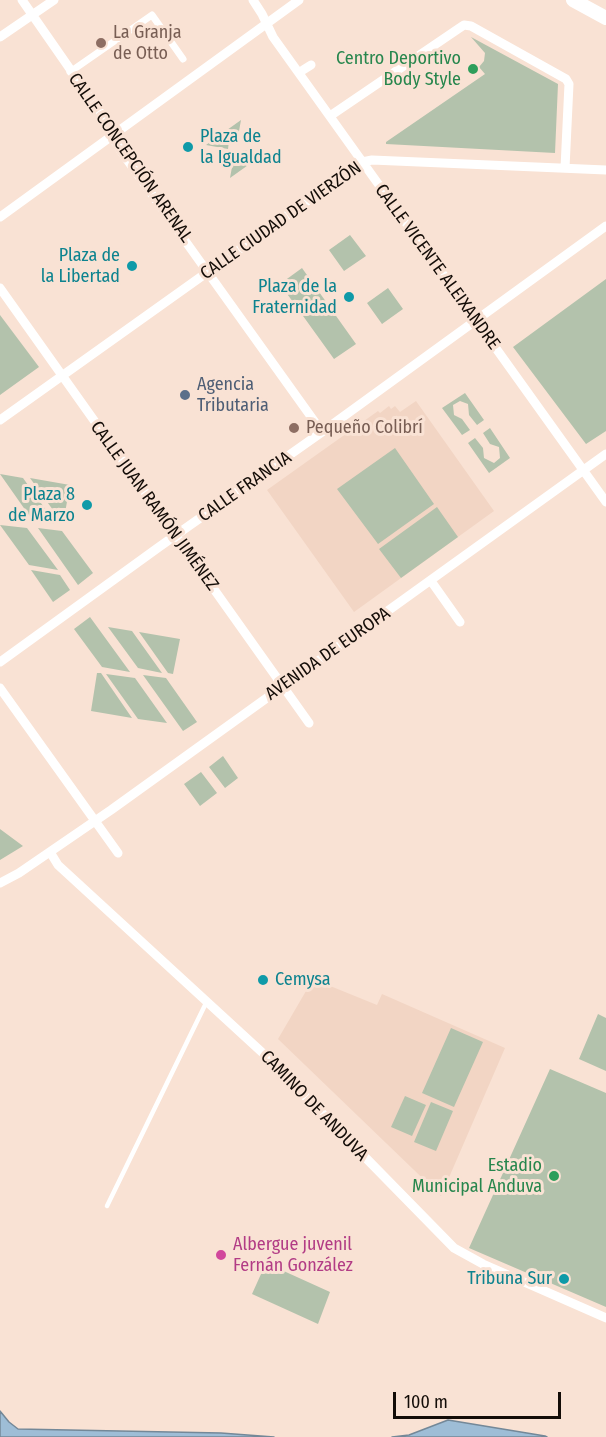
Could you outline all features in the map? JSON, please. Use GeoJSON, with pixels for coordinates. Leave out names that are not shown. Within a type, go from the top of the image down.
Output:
{"type":"FeatureCollection","features":[{"type":"Feature","properties":{"kind":"main road"},"geometry":{"type":"LineString","coordinates":[[573,0],[606,18]]}},
{"type":"Feature","properties":{"kind":"street","name":"CALLE CONCEPCIÓN ARENAL"},"geometry":{"type":"LineString","coordinates":[[22,0],[111,128],[118,147],[322,432]]}},
{"type":"Feature","properties":{"kind":"street"},"geometry":{"type":"LineString","coordinates":[[0,38],[54,0]]}},
{"type":"Feature","properties":{"kind":"street","name":"CALLE VICENTE ALEIXANDRE"},"geometry":{"type":"LineString","coordinates":[[253,0],[273,37],[606,502]]}},
{"type":"Feature","properties":{"kind":"street"},"geometry":{"type":"LineString","coordinates":[[0,217],[299,0]]}},
{"type":"Feature","properties":{"kind":"street"},"geometry":{"type":"LineString","coordinates":[[70,72],[152,15],[183,58]]}},
{"type":"Feature","properties":{"kind":"street"},"geometry":{"type":"LineString","coordinates":[[330,116],[458,28],[467,25],[566,79],[569,84],[565,168]]}},
{"type":"Feature","properties":{"kind":"street","name":"CALLE CIUDAD DE VIERZÓN"},"geometry":{"type":"LineString","coordinates":[[0,420],[362,162],[372,160],[606,170]]}},
{"type":"Feature","properties":{"kind":"street","name":"CALLE FRANCIA"},"geometry":{"type":"LineString","coordinates":[[0,662],[606,226]]}},
{"type":"Feature","properties":{"kind":"street","name":"CALLE JUAN RAMÓN JIMÉNEZ"},"geometry":{"type":"LineString","coordinates":[[0,288],[309,723]]}},
{"type":"Feature","properties":{"kind":"street","name":"AVENIDA DE EUROPA"},"geometry":{"type":"LineString","coordinates":[[0,883],[9,880],[96,820],[606,454]]}},
{"type":"Feature","properties":{"kind":"street"},"geometry":{"type":"LineString","coordinates":[[431,581],[460,622]]}},
{"type":"Feature","properties":{"kind":"street"},"geometry":{"type":"LineString","coordinates":[[0,688],[118,853]]}},
{"type":"Feature","properties":{"kind":"street","name":"CAMINO DE ANDUVA"},"geometry":{"type":"LineString","coordinates":[[50,852],[58,864],[266,1056],[454,1248],[483,1264],[606,1318]]}},
{"type":"Feature","properties":{"kind":"lane"},"geometry":{"type":"LineString","coordinates":[[107,1206],[207,1001]]}},
{"type":"Feature","properties":{"kind":"shaded area"},"geometry":{"type":"Polygon","coordinates":[[[416,401],[494,511],[354,612],[267,490],[378,411],[380,413],[389,406],[391,409],[395,406],[400,412],[416,401]]]}},
{"type":"Feature","properties":{"kind":"shaded area"},"geometry":{"type":"Polygon","coordinates":[[[313,979],[377,1005],[382,994],[505,1048],[441,1196],[278,1039],[313,979]]]}},
{"type":"Feature","properties":{"kind":"green space"},"geometry":{"type":"Polygon","coordinates":[[[471,37],[558,84],[555,153],[386,144],[485,74],[479,67],[484,61],[485,53],[471,37]]]}},
{"type":"Feature","properties":{"kind":"green space"},"geometry":{"type":"Polygon","coordinates":[[[241,120],[237,142],[229,141],[228,149],[206,145],[241,120]]]}},
{"type":"Feature","properties":{"kind":"green space"},"geometry":{"type":"Polygon","coordinates":[[[243,150],[265,153],[230,178],[234,156],[242,157],[243,150]]]}},
{"type":"Feature","properties":{"kind":"green space"},"geometry":{"type":"Polygon","coordinates":[[[350,235],[366,256],[344,271],[329,250],[350,235]]]}},
{"type":"Feature","properties":{"kind":"green space"},"geometry":{"type":"Polygon","coordinates":[[[302,268],[356,344],[334,359],[280,284],[302,268]]]}},
{"type":"Feature","properties":{"kind":"green space"},"geometry":{"type":"Polygon","coordinates":[[[606,279],[606,431],[586,444],[513,347],[606,279]]]}},
{"type":"Feature","properties":{"kind":"green space"},"geometry":{"type":"Polygon","coordinates":[[[388,288],[403,309],[382,324],[367,303],[388,288]]]}},
{"type":"Feature","properties":{"kind":"green space"},"geometry":{"type":"Polygon","coordinates":[[[0,315],[39,367],[0,395],[0,315]]]}},
{"type":"Feature","properties":{"kind":"green space"},"geometry":{"type":"Polygon","coordinates":[[[465,393],[484,420],[477,425],[469,415],[468,404],[460,401],[453,405],[454,415],[462,419],[470,430],[462,435],[442,408],[465,393]]]}},
{"type":"Feature","properties":{"kind":"green space"},"geometry":{"type":"Polygon","coordinates":[[[490,428],[510,458],[489,473],[468,443],[475,438],[483,448],[484,458],[494,463],[500,458],[499,447],[490,444],[483,433],[490,428]]]}},
{"type":"Feature","properties":{"kind":"green space"},"geometry":{"type":"Polygon","coordinates":[[[395,448],[434,504],[378,544],[337,489],[395,448]]]}},
{"type":"Feature","properties":{"kind":"green space"},"geometry":{"type":"Polygon","coordinates":[[[0,474],[23,478],[56,524],[33,521],[0,474]]]}},
{"type":"Feature","properties":{"kind":"green space"},"geometry":{"type":"Polygon","coordinates":[[[30,478],[70,485],[63,524],[30,478]]]}},
{"type":"Feature","properties":{"kind":"green space"},"geometry":{"type":"Polygon","coordinates":[[[437,507],[458,537],[401,578],[379,549],[437,507]]]}},
{"type":"Feature","properties":{"kind":"green space"},"geometry":{"type":"Polygon","coordinates":[[[0,525],[27,528],[58,570],[29,565],[0,525]]]}},
{"type":"Feature","properties":{"kind":"green space"},"geometry":{"type":"Polygon","coordinates":[[[38,528],[62,531],[93,573],[78,585],[38,528]]]}},
{"type":"Feature","properties":{"kind":"green space"},"geometry":{"type":"Polygon","coordinates":[[[31,570],[60,575],[70,590],[53,602],[31,570]]]}},
{"type":"Feature","properties":{"kind":"green space"},"geometry":{"type":"Polygon","coordinates":[[[90,617],[130,672],[102,667],[74,629],[90,617]]]}},
{"type":"Feature","properties":{"kind":"green space"},"geometry":{"type":"Polygon","coordinates":[[[108,627],[132,631],[162,673],[138,668],[108,627]]]}},
{"type":"Feature","properties":{"kind":"green space"},"geometry":{"type":"Polygon","coordinates":[[[139,632],[180,639],[173,674],[168,673],[139,632]]]}},
{"type":"Feature","properties":{"kind":"green space"},"geometry":{"type":"Polygon","coordinates":[[[97,673],[101,673],[132,718],[91,711],[97,673]]]}},
{"type":"Feature","properties":{"kind":"green space"},"geometry":{"type":"Polygon","coordinates":[[[106,674],[135,678],[167,723],[138,719],[106,674]]]}},
{"type":"Feature","properties":{"kind":"green space"},"geometry":{"type":"Polygon","coordinates":[[[143,675],[166,678],[197,722],[183,731],[143,675]]]}},
{"type":"Feature","properties":{"kind":"green space"},"geometry":{"type":"Polygon","coordinates":[[[223,756],[238,778],[225,788],[209,767],[223,756]]]}},
{"type":"Feature","properties":{"kind":"green space"},"geometry":{"type":"Polygon","coordinates":[[[201,772],[217,793],[200,806],[184,784],[201,772]]]}},
{"type":"Feature","properties":{"kind":"green space"},"geometry":{"type":"Polygon","coordinates":[[[0,829],[23,846],[0,860],[0,829]]]}},
{"type":"Feature","properties":{"kind":"green space"},"geometry":{"type":"Polygon","coordinates":[[[598,1014],[606,1018],[606,1071],[579,1059],[598,1014]]]}},
{"type":"Feature","properties":{"kind":"green space"},"geometry":{"type":"Polygon","coordinates":[[[451,1028],[483,1042],[454,1107],[422,1093],[451,1028]]]}},
{"type":"Feature","properties":{"kind":"green space","name":"Estadio Municipal Anduva"},"geometry":{"type":"Polygon","coordinates":[[[550,1069],[606,1093],[606,1307],[469,1248],[550,1069]]]}},
{"type":"Feature","properties":{"kind":"green space"},"geometry":{"type":"Polygon","coordinates":[[[405,1096],[426,1105],[412,1136],[391,1127],[405,1096]]]}},
{"type":"Feature","properties":{"kind":"green space"},"geometry":{"type":"Polygon","coordinates":[[[431,1102],[453,1111],[436,1151],[414,1142],[431,1102]]]}},
{"type":"Feature","properties":{"kind":"green space"},"geometry":{"type":"Polygon","coordinates":[[[266,1263],[330,1292],[318,1324],[252,1294],[266,1263]]]}},
{"type":"Feature","properties":{"kind":"water"},"geometry":{"type":"Polygon","coordinates":[[[0,1411],[18,1429],[221,1433],[274,1437],[0,1437],[0,1411]]]}},
{"type":"Feature","properties":{"kind":"water"},"geometry":{"type":"Polygon","coordinates":[[[448,1420],[547,1437],[392,1437],[409,1435],[448,1420]]]}},
{"type":"Feature","properties":{"kind":"place","name":"La Granja de Otto"},"geometry":{"type":"Point","coordinates":[101,43]}},
{"type":"Feature","properties":{"kind":"place","name":"Centro Deportivo Body Style"},"geometry":{"type":"Point","coordinates":[473,69]}},
{"type":"Feature","properties":{"kind":"place","name":"Plaza de la Igualdad"},"geometry":{"type":"Point","coordinates":[188,147]}},
{"type":"Feature","properties":{"kind":"place","name":"Plaza de la Libertad"},"geometry":{"type":"Point","coordinates":[132,266]}},
{"type":"Feature","properties":{"kind":"place","name":"Plaza de la Fraternidad"},"geometry":{"type":"Point","coordinates":[349,297]}},
{"type":"Feature","properties":{"kind":"place","name":"Agencia Tributaria"},"geometry":{"type":"Point","coordinates":[185,395]}},
{"type":"Feature","properties":{"kind":"place","name":"Pequeño Colibrí"},"geometry":{"type":"Point","coordinates":[294,428]}},
{"type":"Feature","properties":{"kind":"place","name":"Plaza 8 de Marzo"},"geometry":{"type":"Point","coordinates":[87,505]}},
{"type":"Feature","properties":{"kind":"place","name":"Cemysa"},"geometry":{"type":"Point","coordinates":[263,980]}},
{"type":"Feature","properties":{"kind":"place","name":"Estadio Municipal Anduva"},"geometry":{"type":"Point","coordinates":[554,1176]}},
{"type":"Feature","properties":{"kind":"place","name":"Albergue juvenil Fernán González"},"geometry":{"type":"Point","coordinates":[221,1255]}},
{"type":"Feature","properties":{"kind":"place","name":"Tribuna Sur"},"geometry":{"type":"Point","coordinates":[564,1279]}}]}
